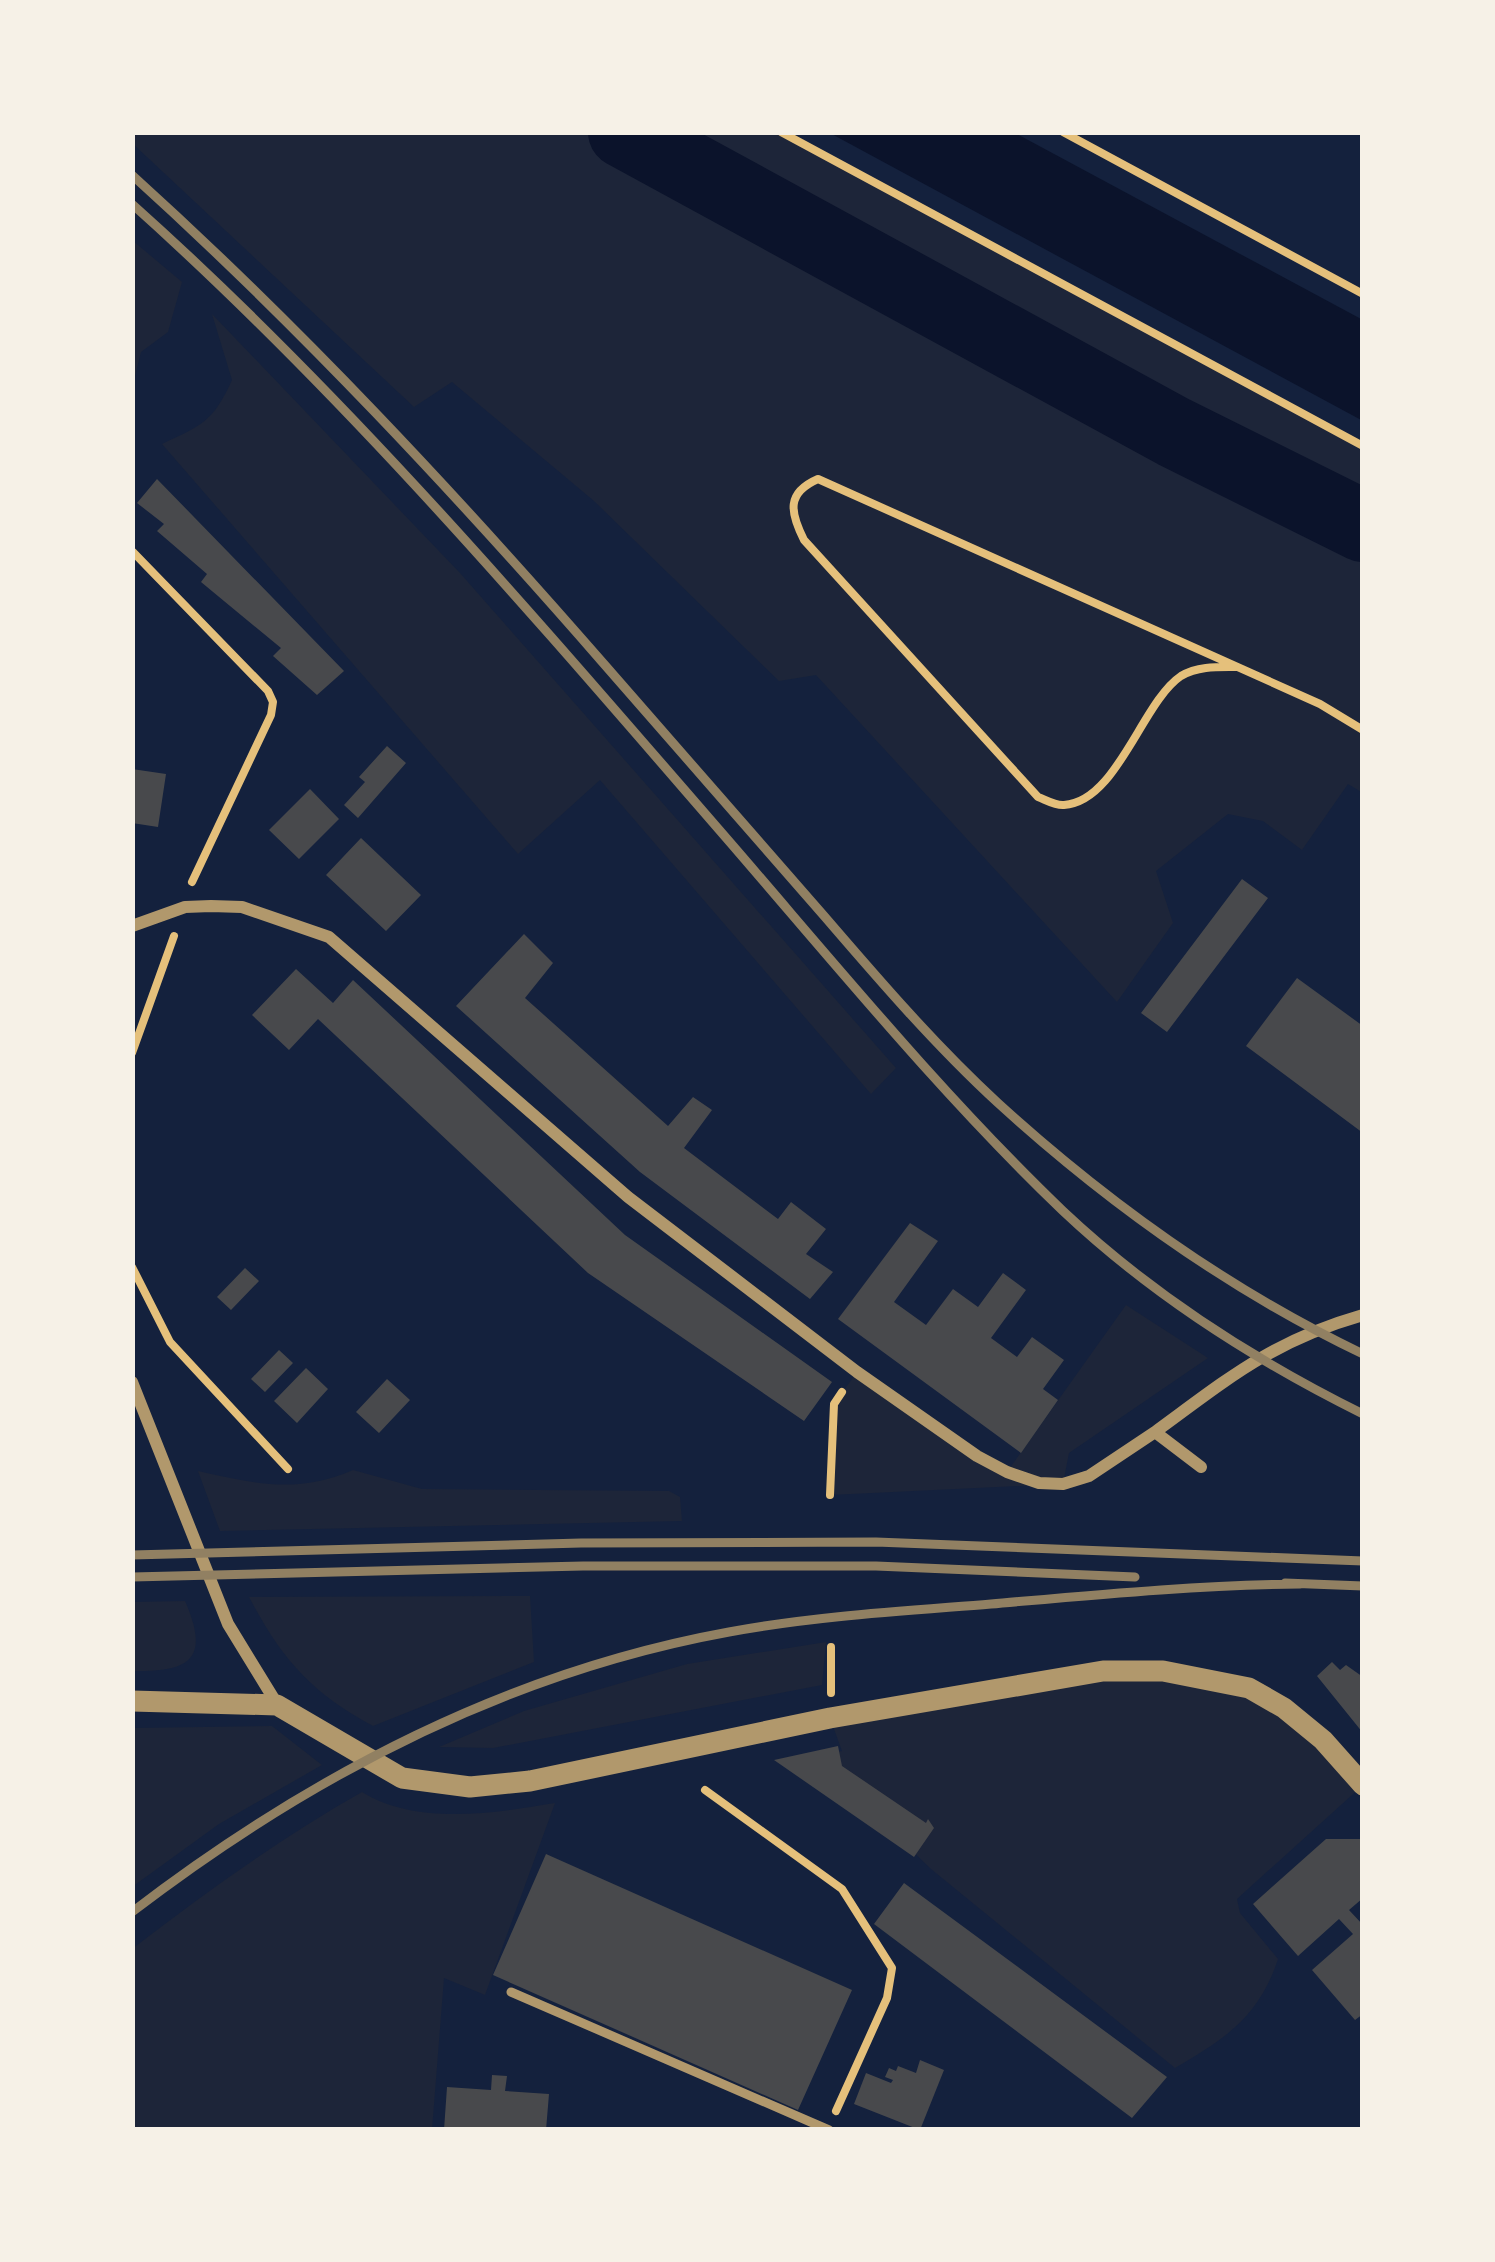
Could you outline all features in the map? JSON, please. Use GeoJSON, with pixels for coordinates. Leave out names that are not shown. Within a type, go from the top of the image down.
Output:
{"type":"FeatureCollection","features":[{"type":"Feature","properties":{"kind":"street"},"geometry":{"type":"LineString","coordinates":[[132,926],[185,907],[242,907],[329,937],[628,1197],[857,1372],[977,1456],[1039,1483],[1063,1484],[1089,1477],[1258,1356],[1312,1329],[1363,1315]]}},
{"type":"Feature","properties":{"kind":"street"},"geometry":{"type":"LineString","coordinates":[[132,1382],[227,1624],[278,1705],[402,1778],[470,1787],[530,1781],[830,1718],[1103,1671],[1163,1671],[1249,1688],[1284,1708],[1323,1740],[1363,1785]]}},
{"type":"Feature","properties":{"kind":"street"},"geometry":{"type":"LineString","coordinates":[[1155,1432],[1201,1467]]}},
{"type":"Feature","properties":{"kind":"street"},"geometry":{"type":"LineString","coordinates":[[132,1701],[278,1705]]}},
{"type":"Feature","properties":{"kind":"lane"},"geometry":{"type":"LineString","coordinates":[[511,1992],[828,2129]]}},
{"type":"Feature","properties":{"kind":"path"},"geometry":{"type":"LineString","coordinates":[[782,132],[1363,446]]}},
{"type":"Feature","properties":{"kind":"path"},"geometry":{"type":"LineString","coordinates":[[1064,132],[1363,294]]}},
{"type":"Feature","properties":{"kind":"path"},"geometry":{"type":"LineString","coordinates":[[1236,667],[1205,667],[1177,679],[1107,777],[1083,800],[1061,806],[1038,796],[804,540],[792,517],[792,500],[802,486],[818,479],[1320,704],[1363,730]]}},
{"type":"Feature","properties":{"kind":"path"},"geometry":{"type":"LineString","coordinates":[[132,1053],[197,865],[271,715],[272,702],[268,692],[133,551]]}},
{"type":"Feature","properties":{"kind":"path"},"geometry":{"type":"LineString","coordinates":[[132,1267],[170,1342],[288,1469]]}},
{"type":"Feature","properties":{"kind":"path"},"geometry":{"type":"LineString","coordinates":[[830,1495],[834,1404],[857,1372]]}},
{"type":"Feature","properties":{"kind":"path"},"geometry":{"type":"LineString","coordinates":[[830,1718],[832,1647]]}},
{"type":"Feature","properties":{"kind":"path"},"geometry":{"type":"LineString","coordinates":[[705,1790],[842,1888],[892,1969],[887,1998],[828,2129]]}},
{"type":"Feature","properties":{"kind":"shaded area"},"geometry":{"type":"Polygon","coordinates":[[[132,132],[782,132],[1363,446],[1363,793],[1348,784],[1302,850],[1263,821],[1228,814],[1156,871],[1173,923],[1117,1002],[816,675],[779,681],[594,501],[452,382],[414,407],[132,143],[132,132]]]}},
{"type":"Feature","properties":{"kind":"shaded area"},"geometry":{"type":"Polygon","coordinates":[[[828,132],[1013,132],[1363,320],[1363,421],[828,132]]]}},
{"type":"Feature","properties":{"kind":"shaded area"},"geometry":{"type":"Polygon","coordinates":[[[132,240],[182,282],[168,332],[141,352],[132,388],[132,240]]]}},
{"type":"Feature","properties":{"kind":"shaded area"},"geometry":{"type":"Polygon","coordinates":[[[212,314],[460,573],[896,1068],[871,1094],[600,780],[518,854],[162,444],[205,421],[232,380],[212,314]]]}},
{"type":"Feature","properties":{"kind":"shaded area"},"geometry":{"type":"Polygon","coordinates":[[[1126,1305],[1208,1358],[1069,1453],[1063,1484],[830,1495],[834,1404],[857,1372],[1007,1472],[1126,1305]]]}},
{"type":"Feature","properties":{"kind":"shaded area"},"geometry":{"type":"Polygon","coordinates":[[[353,1470],[422,1489],[669,1491],[680,1497],[682,1521],[220,1531],[198,1471],[258,1483],[295,1484],[353,1470]]]}},
{"type":"Feature","properties":{"kind":"shaded area"},"geometry":{"type":"Polygon","coordinates":[[[530,1596],[534,1662],[373,1726],[300,1672],[249,1597],[530,1596]]]}},
{"type":"Feature","properties":{"kind":"shaded area"},"geometry":{"type":"Polygon","coordinates":[[[185,1601],[196,1637],[190,1658],[168,1669],[132,1671],[132,1602],[185,1601]]]}},
{"type":"Feature","properties":{"kind":"shaded area"},"geometry":{"type":"Polygon","coordinates":[[[826,1642],[822,1685],[493,1748],[439,1747],[524,1711],[687,1664],[826,1642]]]}},
{"type":"Feature","properties":{"kind":"shaded area"},"geometry":{"type":"Polygon","coordinates":[[[1103,1671],[1249,1688],[1363,1785],[1237,1899],[1240,1913],[1278,1959],[1251,2011],[1175,2068],[931,1869],[814,1756],[842,1751],[830,1718],[1103,1671]]]}},
{"type":"Feature","properties":{"kind":"shaded area"},"geometry":{"type":"Polygon","coordinates":[[[272,1726],[322,1765],[219,1824],[132,1887],[132,1728],[272,1726]]]}},
{"type":"Feature","properties":{"kind":"shaded area"},"geometry":{"type":"Polygon","coordinates":[[[362,1792],[384,1803],[431,1813],[482,1813],[555,1803],[485,1995],[444,1978],[432,2130],[132,2130],[132,1949],[244,1866],[362,1792]]]}},
{"type":"Feature","properties":{"kind":"building"},"geometry":{"type":"Polygon","coordinates":[[[157,479],[344,671],[317,695],[273,656],[281,648],[201,582],[207,574],[157,531],[164,524],[137,503],[157,479]]]}},
{"type":"Feature","properties":{"kind":"building"},"geometry":{"type":"Polygon","coordinates":[[[387,746],[406,763],[358,818],[344,805],[365,782],[359,777],[387,746]]]}},
{"type":"Feature","properties":{"kind":"building"},"geometry":{"type":"Polygon","coordinates":[[[132,769],[166,774],[158,827],[132,823],[132,769]]]}},
{"type":"Feature","properties":{"kind":"building"},"geometry":{"type":"Polygon","coordinates":[[[310,789],[339,819],[299,859],[269,830],[310,789]]]}},
{"type":"Feature","properties":{"kind":"building"},"geometry":{"type":"Polygon","coordinates":[[[361,838],[421,895],[386,931],[326,875],[361,838]]]}},
{"type":"Feature","properties":{"kind":"building"},"geometry":{"type":"Polygon","coordinates":[[[1242,879],[1268,898],[1167,1032],[1141,1013],[1242,879]]]}},
{"type":"Feature","properties":{"kind":"building"},"geometry":{"type":"Polygon","coordinates":[[[524,934],[553,963],[525,998],[668,1126],[693,1097],[712,1110],[684,1148],[778,1219],[791,1202],[826,1229],[806,1254],[833,1272],[810,1299],[640,1172],[456,1006],[524,934]]]}},
{"type":"Feature","properties":{"kind":"building"},"geometry":{"type":"Polygon","coordinates":[[[296,969],[333,1003],[353,980],[625,1235],[832,1382],[804,1421],[588,1273],[318,1019],[289,1050],[252,1015],[296,969]]]}},
{"type":"Feature","properties":{"kind":"building"},"geometry":{"type":"Polygon","coordinates":[[[1297,978],[1363,1026],[1363,1133],[1246,1046],[1297,978]]]}},
{"type":"Feature","properties":{"kind":"building"},"geometry":{"type":"Polygon","coordinates":[[[910,1223],[938,1241],[894,1302],[926,1325],[953,1289],[978,1307],[1003,1273],[1026,1290],[991,1338],[1017,1357],[1032,1337],[1064,1360],[1043,1389],[1058,1400],[1021,1453],[838,1319],[910,1223]]]}},
{"type":"Feature","properties":{"kind":"building"},"geometry":{"type":"Polygon","coordinates":[[[245,1268],[259,1281],[231,1310],[217,1297],[245,1268]]]}},
{"type":"Feature","properties":{"kind":"building"},"geometry":{"type":"Polygon","coordinates":[[[279,1350],[293,1363],[265,1392],[251,1379],[279,1350]]]}},
{"type":"Feature","properties":{"kind":"building"},"geometry":{"type":"Polygon","coordinates":[[[306,1368],[328,1389],[297,1423],[274,1401],[306,1368]]]}},
{"type":"Feature","properties":{"kind":"building"},"geometry":{"type":"Polygon","coordinates":[[[387,1379],[410,1400],[379,1433],[356,1412],[387,1379]]]}},
{"type":"Feature","properties":{"kind":"building"},"geometry":{"type":"Polygon","coordinates":[[[1332,1662],[1340,1670],[1346,1665],[1363,1677],[1363,1733],[1317,1676],[1332,1662]]]}},
{"type":"Feature","properties":{"kind":"building"},"geometry":{"type":"Polygon","coordinates":[[[838,1746],[842,1766],[926,1823],[928,1819],[934,1828],[914,1857],[774,1760],[838,1746]]]}},
{"type":"Feature","properties":{"kind":"building"},"geometry":{"type":"Polygon","coordinates":[[[1326,1839],[1363,1839],[1363,1898],[1349,1910],[1363,1925],[1363,2014],[1355,2020],[1312,1970],[1353,1934],[1339,1919],[1298,1956],[1253,1904],[1326,1839]]]}},
{"type":"Feature","properties":{"kind":"building"},"geometry":{"type":"Polygon","coordinates":[[[546,1854],[852,1990],[798,2110],[493,1975],[546,1854]]]}},
{"type":"Feature","properties":{"kind":"building"},"geometry":{"type":"Polygon","coordinates":[[[904,1883],[1167,2077],[1132,2118],[874,1924],[904,1883]]]}},
{"type":"Feature","properties":{"kind":"building"},"geometry":{"type":"Polygon","coordinates":[[[920,2060],[944,2070],[920,2130],[854,2104],[866,2073],[891,2083],[885,2077],[889,2068],[896,2071],[898,2066],[916,2073],[920,2060]]]}},
{"type":"Feature","properties":{"kind":"building"},"geometry":{"type":"Polygon","coordinates":[[[492,2075],[507,2076],[505,2091],[549,2094],[546,2130],[444,2130],[447,2087],[491,2090],[492,2075]]]}},
{"type":"Feature","properties":{"kind":"waterway"},"geometry":{"type":"LineString","coordinates":[[624,132],[1174,432],[1363,526]]}},
{"type":"Feature","properties":{"kind":"railway"},"geometry":{"type":"LineString","coordinates":[[132,175],[256,291],[433,474],[888,989],[975,1081],[1040,1140],[1172,1242],[1265,1302],[1363,1354]]}},
{"type":"Feature","properties":{"kind":"railway"},"geometry":{"type":"LineString","coordinates":[[132,204],[290,354],[440,513],[891,1030],[1063,1211],[1132,1270],[1206,1323],[1363,1414]]}},
{"type":"Feature","properties":{"kind":"railway"},"geometry":{"type":"LineString","coordinates":[[132,1555],[581,1543],[876,1542],[1363,1561]]}},
{"type":"Feature","properties":{"kind":"railway"},"geometry":{"type":"LineString","coordinates":[[132,1577],[583,1566],[876,1566],[1135,1577]]}},
{"type":"Feature","properties":{"kind":"railway"},"geometry":{"type":"LineString","coordinates":[[1285,1583],[1363,1586]]}},
{"type":"Feature","properties":{"kind":"railway"},"geometry":{"type":"LineString","coordinates":[[132,1912],[269,1817],[414,1736],[568,1674],[647,1650],[761,1626],[860,1615],[1146,1591],[1300,1584]]}}]}
